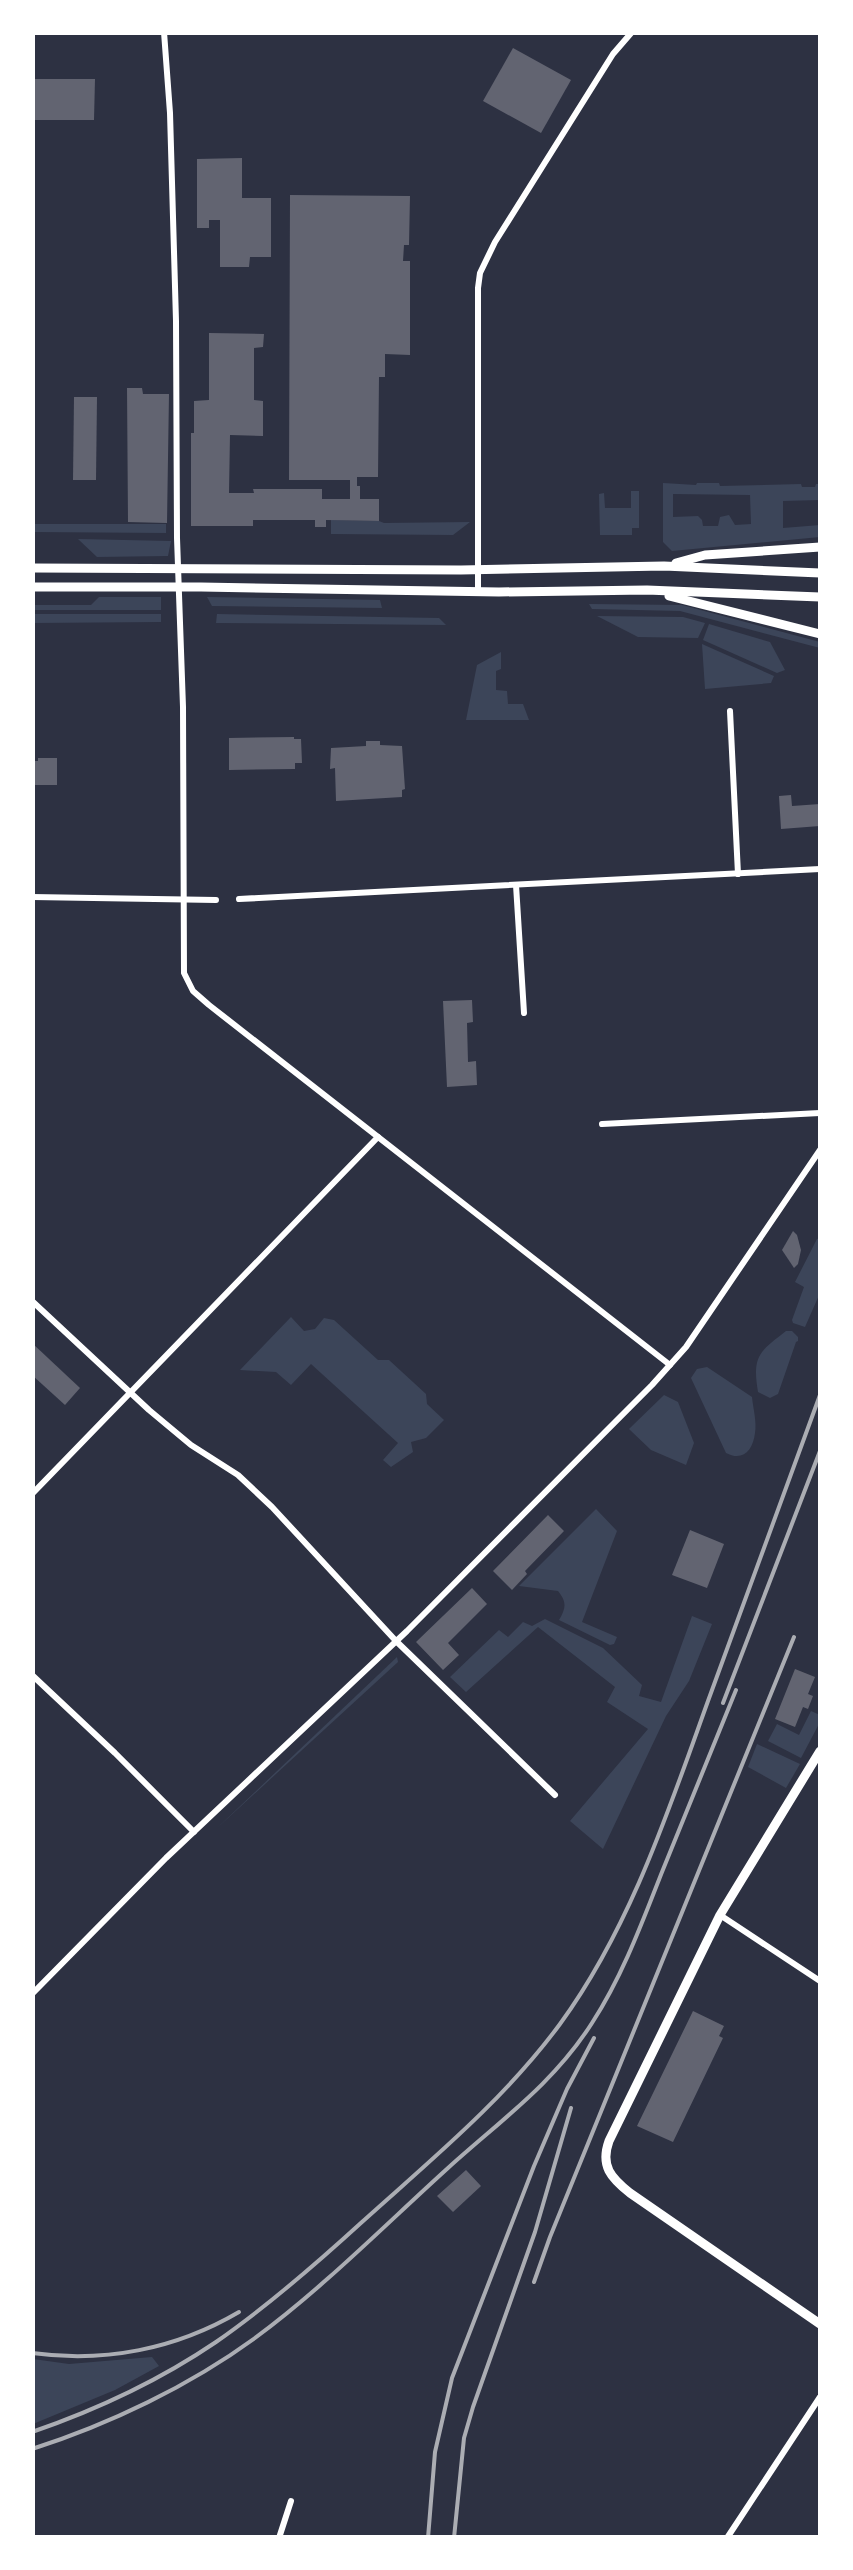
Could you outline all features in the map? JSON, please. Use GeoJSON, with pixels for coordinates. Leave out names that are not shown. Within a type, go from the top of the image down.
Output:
{"type":"FeatureCollection","features":[{"type":"Feature","properties":{"kind":"main road"},"geometry":{"type":"LineString","coordinates":[[664,566],[705,555],[820,548]]}},
{"type":"Feature","properties":{"kind":"main road"},"geometry":{"type":"LineString","coordinates":[[32,568],[664,566],[820,573]]}},
{"type":"Feature","properties":{"kind":"main road"},"geometry":{"type":"LineString","coordinates":[[32,587],[647,590],[820,597]]}},
{"type":"Feature","properties":{"kind":"main road"},"geometry":{"type":"LineString","coordinates":[[647,590],[820,634]]}},
{"type":"Feature","properties":{"kind":"main road"},"geometry":{"type":"LineString","coordinates":[[820,1751],[720,1915],[605,2158],[610,2173],[630,2193],[820,2324]]}},
{"type":"Feature","properties":{"kind":"street"},"geometry":{"type":"LineString","coordinates":[[164,32],[176,320],[186,981],[193,991],[670,1365]]}},
{"type":"Feature","properties":{"kind":"street"},"geometry":{"type":"LineString","coordinates":[[478,591],[480,273],[491,248],[613,54],[632,32]]}},
{"type":"Feature","properties":{"kind":"street"},"geometry":{"type":"LineString","coordinates":[[730,711],[738,874]]}},
{"type":"Feature","properties":{"kind":"street"},"geometry":{"type":"LineString","coordinates":[[239,899],[820,870]]}},
{"type":"Feature","properties":{"kind":"street"},"geometry":{"type":"LineString","coordinates":[[516,885],[524,1013]]}},
{"type":"Feature","properties":{"kind":"street"},"geometry":{"type":"LineString","coordinates":[[32,898],[216,900]]}},
{"type":"Feature","properties":{"kind":"street"},"geometry":{"type":"LineString","coordinates":[[602,1124],[820,1113]]}},
{"type":"Feature","properties":{"kind":"street"},"geometry":{"type":"LineString","coordinates":[[32,1494],[378,1137]]}},
{"type":"Feature","properties":{"kind":"street"},"geometry":{"type":"LineString","coordinates":[[32,1994],[194,1832],[396,1641],[686,1348],[820,1150]]}},
{"type":"Feature","properties":{"kind":"street"},"geometry":{"type":"LineString","coordinates":[[32,1301],[130,1394],[191,1445],[238,1475],[396,1641],[554,1796]]}},
{"type":"Feature","properties":{"kind":"street"},"geometry":{"type":"LineString","coordinates":[[32,1675],[194,1832]]}},
{"type":"Feature","properties":{"kind":"street"},"geometry":{"type":"LineString","coordinates":[[720,1915],[820,1982]]}},
{"type":"Feature","properties":{"kind":"street"},"geometry":{"type":"LineString","coordinates":[[727,2538],[820,2396]]}},
{"type":"Feature","properties":{"kind":"street"},"geometry":{"type":"LineString","coordinates":[[280,2538],[291,2502]]}},
{"type":"Feature","properties":{"kind":"shaded area"},"geometry":{"type":"Polygon","coordinates":[[[663,483],[802,487],[820,484],[820,500],[783,501],[783,528],[820,525],[820,537],[672,551],[663,542],[663,483]],[[673,494],[673,517],[698,516],[703,526],[718,526],[720,517],[729,515],[735,525],[751,524],[750,495],[673,494]]]}},
{"type":"Feature","properties":{"kind":"shaded area"},"geometry":{"type":"Polygon","coordinates":[[[631,491],[639,491],[639,528],[632,528],[632,535],[600,535],[599,494],[604,493],[605,508],[631,508],[631,491]]]}},
{"type":"Feature","properties":{"kind":"shaded area"},"geometry":{"type":"Polygon","coordinates":[[[331,520],[470,522],[453,535],[331,534],[331,520]]]}},
{"type":"Feature","properties":{"kind":"shaded area"},"geometry":{"type":"Polygon","coordinates":[[[33,524],[166,524],[166,533],[33,532],[33,524]]]}},
{"type":"Feature","properties":{"kind":"shaded area"},"geometry":{"type":"Polygon","coordinates":[[[78,539],[171,541],[168,556],[97,557],[78,539]]]}},
{"type":"Feature","properties":{"kind":"shaded area"},"geometry":{"type":"Polygon","coordinates":[[[99,597],[161,597],[161,610],[33,610],[33,605],[91,605],[99,597]]]}},
{"type":"Feature","properties":{"kind":"shaded area"},"geometry":{"type":"Polygon","coordinates":[[[207,597],[380,600],[382,608],[212,606],[207,597]]]}},
{"type":"Feature","properties":{"kind":"shaded area"},"geometry":{"type":"Polygon","coordinates":[[[589,604],[682,605],[820,642],[820,648],[680,611],[592,609],[589,604]]]}},
{"type":"Feature","properties":{"kind":"shaded area"},"geometry":{"type":"Polygon","coordinates":[[[33,614],[161,614],[161,622],[33,623],[33,614]]]}},
{"type":"Feature","properties":{"kind":"shaded area"},"geometry":{"type":"Polygon","coordinates":[[[217,614],[439,618],[446,625],[216,623],[217,614]]]}},
{"type":"Feature","properties":{"kind":"shaded area"},"geometry":{"type":"Polygon","coordinates":[[[597,616],[683,617],[705,623],[698,638],[638,637],[597,616]]]}},
{"type":"Feature","properties":{"kind":"shaded area"},"geometry":{"type":"Polygon","coordinates":[[[709,624],[770,642],[785,670],[777,673],[703,640],[709,624]]]}},
{"type":"Feature","properties":{"kind":"shaded area"},"geometry":{"type":"Polygon","coordinates":[[[702,644],[774,676],[771,683],[705,689],[702,644]]]}},
{"type":"Feature","properties":{"kind":"shaded area"},"geometry":{"type":"Polygon","coordinates":[[[501,652],[496,690],[507,691],[508,704],[523,704],[529,720],[466,720],[477,665],[501,652]]]}},
{"type":"Feature","properties":{"kind":"shaded area"},"geometry":{"type":"Polygon","coordinates":[[[820,1238],[820,1293],[805,1327],[792,1320],[804,1287],[795,1282],[820,1238]]]}},
{"type":"Feature","properties":{"kind":"shaded area"},"geometry":{"type":"Polygon","coordinates":[[[291,1317],[304,1331],[315,1329],[324,1318],[334,1320],[378,1360],[389,1360],[426,1394],[427,1404],[444,1420],[426,1438],[411,1442],[413,1452],[391,1467],[383,1460],[398,1443],[311,1364],[291,1385],[276,1372],[240,1370],[291,1317]]]}},
{"type":"Feature","properties":{"kind":"shaded area"},"geometry":{"type":"Polygon","coordinates":[[[786,1331],[792,1331],[798,1341],[778,1394],[770,1398],[758,1392],[757,1362],[764,1350],[786,1331]]]}},
{"type":"Feature","properties":{"kind":"shaded area"},"geometry":{"type":"Polygon","coordinates":[[[707,1367],[752,1397],[755,1433],[752,1445],[742,1455],[726,1453],[691,1378],[697,1369],[707,1367]]]}},
{"type":"Feature","properties":{"kind":"shaded area"},"geometry":{"type":"Polygon","coordinates":[[[664,1395],[678,1402],[694,1443],[686,1465],[651,1450],[629,1429],[664,1395]]]}},
{"type":"Feature","properties":{"kind":"shaded area"},"geometry":{"type":"Polygon","coordinates":[[[596,1509],[617,1531],[582,1622],[617,1637],[610,1645],[559,1620],[565,1605],[558,1591],[519,1586],[596,1509]]]}},
{"type":"Feature","properties":{"kind":"shaded area"},"geometry":{"type":"Polygon","coordinates":[[[692,1616],[712,1624],[689,1681],[666,1716],[603,1849],[570,1821],[648,1729],[607,1702],[615,1687],[538,1627],[466,1692],[450,1677],[499,1630],[508,1637],[523,1622],[532,1626],[545,1619],[603,1648],[642,1685],[639,1696],[661,1702],[692,1616]]]}},
{"type":"Feature","properties":{"kind":"shaded area"},"geometry":{"type":"Polygon","coordinates":[[[397,1657],[398,1662],[216,1829],[397,1657]]]}},
{"type":"Feature","properties":{"kind":"shaded area"},"geometry":{"type":"Polygon","coordinates":[[[811,1711],[820,1715],[820,1722],[801,1758],[768,1741],[777,1724],[799,1735],[811,1711]]]}},
{"type":"Feature","properties":{"kind":"shaded area"},"geometry":{"type":"Polygon","coordinates":[[[757,1744],[800,1764],[786,1788],[748,1767],[757,1744]]]}},
{"type":"Feature","properties":{"kind":"shaded area"},"geometry":{"type":"Polygon","coordinates":[[[152,2357],[159,2366],[115,2390],[33,2424],[33,2359],[69,2364],[152,2357]]]}},
{"type":"Feature","properties":{"kind":"building"},"geometry":{"type":"Polygon","coordinates":[[[513,48],[571,80],[541,133],[483,101],[513,48]]]}},
{"type":"Feature","properties":{"kind":"building"},"geometry":{"type":"Polygon","coordinates":[[[32,79],[95,79],[94,120],[32,120],[32,79]]]}},
{"type":"Feature","properties":{"kind":"building"},"geometry":{"type":"Polygon","coordinates":[[[242,158],[242,198],[271,198],[271,257],[250,257],[249,267],[220,267],[220,220],[209,220],[209,228],[197,228],[197,159],[242,158]]]}},
{"type":"Feature","properties":{"kind":"building"},"geometry":{"type":"Polygon","coordinates":[[[290,195],[410,196],[409,245],[404,245],[403,261],[410,261],[410,355],[385,354],[385,377],[379,377],[378,477],[357,477],[360,499],[379,499],[379,521],[326,520],[326,527],[315,527],[315,520],[191,526],[191,433],[194,401],[209,400],[209,333],[264,334],[263,347],[254,348],[254,400],[263,401],[263,436],[230,435],[229,493],[322,489],[322,499],[350,499],[350,480],[289,480],[290,195]]]}},
{"type":"Feature","properties":{"kind":"building"},"geometry":{"type":"Polygon","coordinates":[[[127,388],[142,388],[143,394],[169,394],[167,523],[128,522],[127,388]]]}},
{"type":"Feature","properties":{"kind":"building"},"geometry":{"type":"Polygon","coordinates":[[[74,397],[97,397],[96,480],[73,480],[74,397]]]}},
{"type":"Feature","properties":{"kind":"building"},"geometry":{"type":"Polygon","coordinates":[[[229,738],[301,739],[302,763],[295,763],[295,769],[229,770],[229,738]]]}},
{"type":"Feature","properties":{"kind":"building"},"geometry":{"type":"Polygon","coordinates":[[[366,741],[402,746],[402,797],[336,801],[331,748],[366,746],[366,741]]]}},
{"type":"Feature","properties":{"kind":"building"},"geometry":{"type":"Polygon","coordinates":[[[57,758],[57,785],[32,785],[32,761],[57,758]]]}},
{"type":"Feature","properties":{"kind":"building"},"geometry":{"type":"Polygon","coordinates":[[[791,795],[792,806],[820,804],[820,826],[781,829],[779,796],[791,795]]]}},
{"type":"Feature","properties":{"kind":"building"},"geometry":{"type":"Polygon","coordinates":[[[472,1000],[473,1022],[467,1023],[468,1062],[476,1061],[477,1085],[447,1087],[443,1001],[472,1000]]]}},
{"type":"Feature","properties":{"kind":"building"},"geometry":{"type":"Polygon","coordinates":[[[793,1231],[801,1250],[794,1268],[782,1250],[793,1231]]]}},
{"type":"Feature","properties":{"kind":"building"},"geometry":{"type":"Polygon","coordinates":[[[32,1343],[80,1388],[65,1405],[32,1375],[32,1343]]]}},
{"type":"Feature","properties":{"kind":"building"},"geometry":{"type":"Polygon","coordinates":[[[548,1515],[564,1531],[512,1590],[493,1571],[548,1515]]]}},
{"type":"Feature","properties":{"kind":"building"},"geometry":{"type":"Polygon","coordinates":[[[690,1530],[724,1544],[707,1588],[672,1575],[690,1530]]]}},
{"type":"Feature","properties":{"kind":"building"},"geometry":{"type":"Polygon","coordinates":[[[472,1588],[487,1604],[448,1643],[459,1655],[443,1670],[416,1642],[472,1588]]]}},
{"type":"Feature","properties":{"kind":"building"},"geometry":{"type":"Polygon","coordinates":[[[795,1669],[815,1677],[808,1694],[813,1696],[808,1709],[803,1707],[795,1727],[775,1719],[795,1669]]]}},
{"type":"Feature","properties":{"kind":"building"},"geometry":{"type":"Polygon","coordinates":[[[693,2011],[724,2026],[719,2036],[723,2038],[673,2142],[637,2126],[693,2011]]]}},
{"type":"Feature","properties":{"kind":"building"},"geometry":{"type":"Polygon","coordinates":[[[466,2170],[481,2186],[453,2212],[437,2196],[466,2170]]]}},
{"type":"Feature","properties":{"kind":"railway"},"geometry":{"type":"LineString","coordinates":[[32,2432],[150,2381],[195,2356],[254,2314],[466,2128],[560,2024],[607,1949],[645,1868],[820,1395]]}},
{"type":"Feature","properties":{"kind":"railway"},"geometry":{"type":"LineString","coordinates":[[723,1703],[820,1451]]}},
{"type":"Feature","properties":{"kind":"railway"},"geometry":{"type":"LineString","coordinates":[[534,2282],[794,1637]]}},
{"type":"Feature","properties":{"kind":"railway"},"geometry":{"type":"LineString","coordinates":[[32,2449],[148,2402],[255,2338],[330,2277],[560,2065],[592,2023],[622,1968],[736,1690]]}},
{"type":"Feature","properties":{"kind":"railway"},"geometry":{"type":"LineString","coordinates":[[428,2538],[435,2452],[452,2378],[534,2166],[594,2038]]}},
{"type":"Feature","properties":{"kind":"railway"},"geometry":{"type":"LineString","coordinates":[[454,2538],[464,2438],[535,2232],[571,2108]]}},
{"type":"Feature","properties":{"kind":"railway"},"geometry":{"type":"LineString","coordinates":[[32,2353],[86,2356],[139,2350],[190,2335],[239,2312]]}}]}
